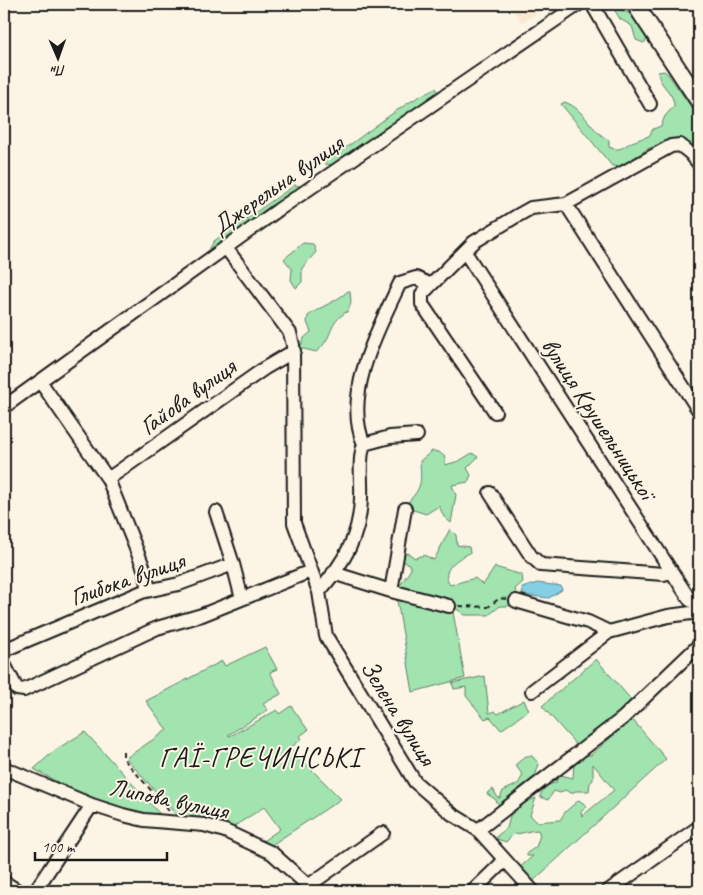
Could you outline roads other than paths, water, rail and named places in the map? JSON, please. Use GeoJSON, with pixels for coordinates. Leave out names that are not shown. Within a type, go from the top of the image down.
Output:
{"type":"FeatureCollection","features":[{"type":"Feature","properties":{"kind":"main road"},"geometry":{"type":"LineString","coordinates":[[635,4],[699,101]]}},
{"type":"Feature","properties":{"kind":"street","name":"Джерельна вулиця"},"geometry":{"type":"LineString","coordinates":[[4,407],[413,116],[579,4]]}},
{"type":"Feature","properties":{"kind":"street"},"geometry":{"type":"LineString","coordinates":[[592,4],[650,104]]}},
{"type":"Feature","properties":{"kind":"street"},"geometry":{"type":"LineString","coordinates":[[496,412],[422,304],[422,294],[474,242],[531,208],[566,204],[671,146],[680,145],[699,164]]}},
{"type":"Feature","properties":{"kind":"street"},"geometry":{"type":"LineString","coordinates":[[566,204],[699,411]]}},
{"type":"Feature","properties":{"kind":"street"},"geometry":{"type":"LineString","coordinates":[[226,248],[290,333],[294,352],[294,523],[320,592]]}},
{"type":"Feature","properties":{"kind":"street","name":"вулиця Крушельницької"},"geometry":{"type":"LineString","coordinates":[[465,252],[690,600],[699,604]]}},
{"type":"Feature","properties":{"kind":"street"},"geometry":{"type":"LineString","coordinates":[[320,592],[354,541],[358,524],[361,499],[360,453],[364,444],[357,429],[358,401],[362,376],[378,331],[400,283],[416,278],[431,285]]}},
{"type":"Feature","properties":{"kind":"street","name":"Гайова вулиця"},"geometry":{"type":"LineString","coordinates":[[108,479],[265,368],[294,352]]}},
{"type":"Feature","properties":{"kind":"street"},"geometry":{"type":"LineString","coordinates":[[42,380],[44,387],[84,448],[108,479],[145,571],[150,590]]}},
{"type":"Feature","properties":{"kind":"street"},"geometry":{"type":"LineString","coordinates":[[364,444],[390,437],[417,435]]}},
{"type":"Feature","properties":{"kind":"street"},"geometry":{"type":"LineString","coordinates":[[490,493],[531,556],[541,565],[664,574],[671,570]]}},
{"type":"Feature","properties":{"kind":"street"},"geometry":{"type":"LineString","coordinates":[[392,591],[405,509]]}},
{"type":"Feature","properties":{"kind":"street"},"geometry":{"type":"LineString","coordinates":[[216,512],[242,599]]}},
{"type":"Feature","properties":{"kind":"street","name":"Глибока вулиця"},"geometry":{"type":"LineString","coordinates":[[4,650],[150,590],[180,584],[233,564]]}},
{"type":"Feature","properties":{"kind":"street"},"geometry":{"type":"LineString","coordinates":[[4,664],[17,689],[24,690],[157,628],[202,615],[311,572]]}},
{"type":"Feature","properties":{"kind":"street"},"geometry":{"type":"LineString","coordinates":[[333,573],[449,606]]}},
{"type":"Feature","properties":{"kind":"street","name":"Зелена вулиця"},"geometry":{"type":"LineString","coordinates":[[320,592],[326,636],[415,782],[452,814],[478,830],[533,891]]}},
{"type":"Feature","properties":{"kind":"street"},"geometry":{"type":"LineString","coordinates":[[516,601],[588,622],[609,632]]}},
{"type":"Feature","properties":{"kind":"street"},"geometry":{"type":"LineString","coordinates":[[532,691],[609,632],[668,616],[699,612]]}},
{"type":"Feature","properties":{"kind":"street"},"geometry":{"type":"LineString","coordinates":[[478,830],[623,718],[699,645]]}},
{"type":"Feature","properties":{"kind":"street","name":"Липова вулиця"},"geometry":{"type":"LineString","coordinates":[[4,768],[92,805],[144,820],[180,822],[225,831],[272,853],[311,889]]}},
{"type":"Feature","properties":{"kind":"street"},"geometry":{"type":"LineString","coordinates":[[36,891],[92,805]]}},
{"type":"Feature","properties":{"kind":"street"},"geometry":{"type":"LineString","coordinates":[[613,890],[699,828]]}},
{"type":"Feature","properties":{"kind":"street"},"geometry":{"type":"LineString","coordinates":[[311,889],[383,833]]}},
{"type":"Feature","properties":{"kind":"street"},"geometry":{"type":"LineString","coordinates":[[473,891],[505,860]]}},
{"type":"Feature","properties":{"kind":"street"},"geometry":{"type":"LineString","coordinates":[[4,882],[18,891]]}},
{"type":"Feature","properties":{"kind":"water"},"geometry":{"type":"Polygon","coordinates":[[[537,583],[561,586],[562,590],[549,598],[523,595],[522,588],[537,583]]]}},
{"type":"Feature","properties":{"kind":"district","name":"ГАЇ-ГРЕЧИНСЬКІ"},"geometry":{"type":"Point","coordinates":[260,757]}}]}
